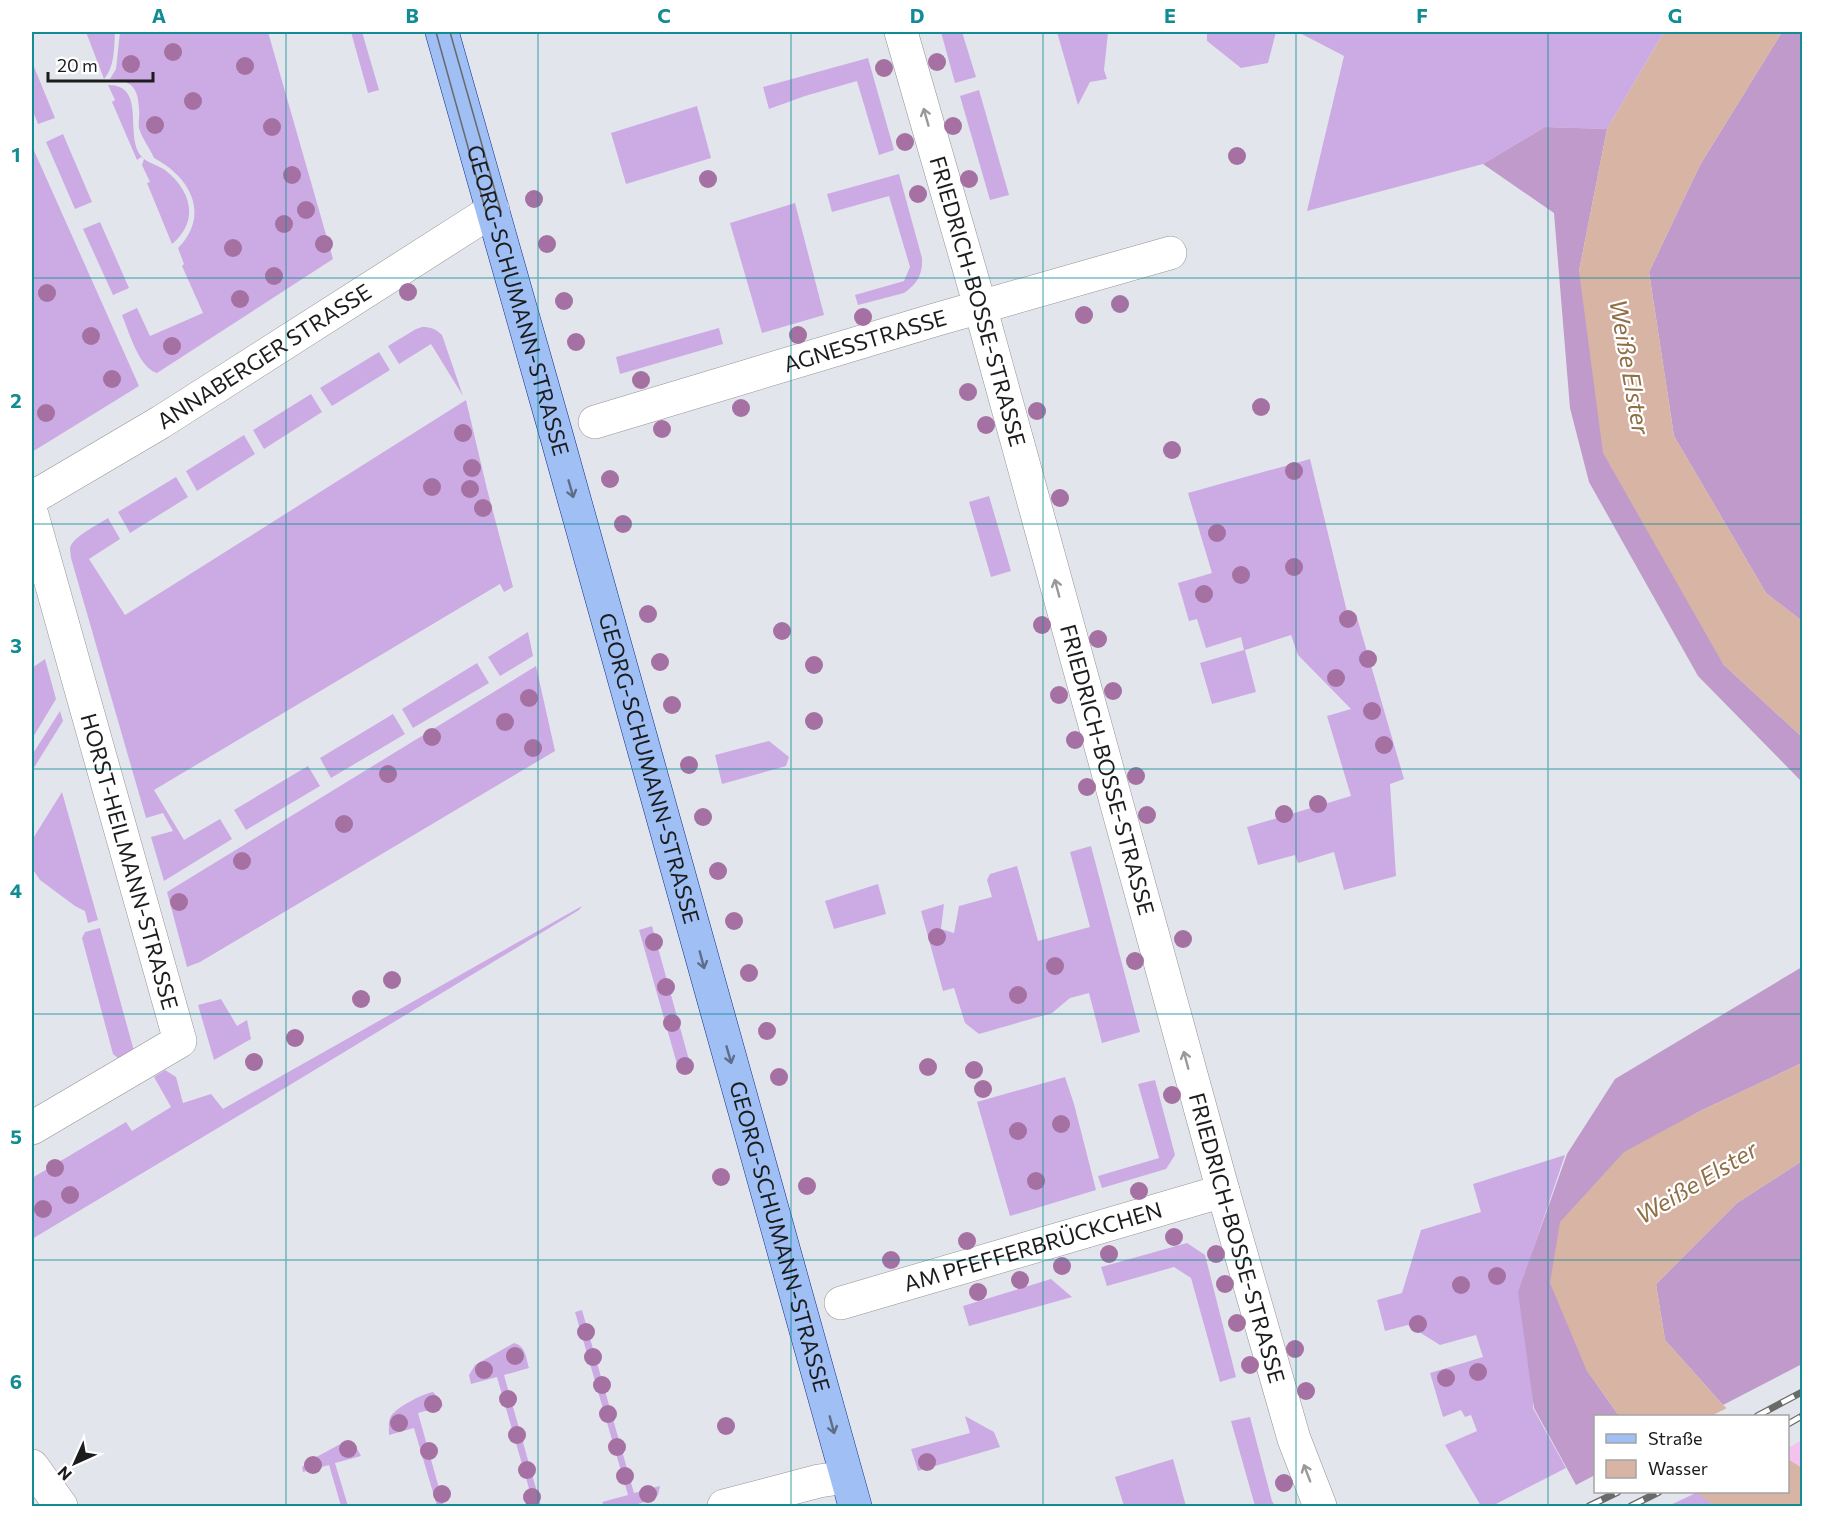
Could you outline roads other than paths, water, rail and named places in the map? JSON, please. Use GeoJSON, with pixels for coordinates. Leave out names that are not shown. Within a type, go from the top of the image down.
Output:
{"type":"FeatureCollection","features":[{"type":"Feature","properties":{"kind":"main road","name":"GEORG-SCHUMANN-STRASSE"},"geometry":{"type":"LineString","coordinates":[[442,32],[805,1324],[850,1492]]}},
{"type":"Feature","properties":{"kind":"street","name":"FRIEDRICH-BOSSE-STRASSE"},"geometry":{"type":"LineString","coordinates":[[901,32],[980,306],[1223,1191],[1294,1439],[1320,1506]]}},
{"type":"Feature","properties":{"kind":"street","name":"ANNABERGER STRASSE"},"geometry":{"type":"LineString","coordinates":[[32,498],[161,422],[493,210]]}},
{"type":"Feature","properties":{"kind":"street","name":"AGNESSTRASSE"},"geometry":{"type":"LineString","coordinates":[[595,422],[980,306],[1170,253]]}},
{"type":"Feature","properties":{"kind":"street","name":"HORST-HEILMANN-STRASSE"},"geometry":{"type":"LineString","coordinates":[[32,515],[180,1041],[32,1128]]}},
{"type":"Feature","properties":{"kind":"street","name":"AM PFEFFERBRÜCKCHEN"},"geometry":{"type":"LineString","coordinates":[[841,1303],[1223,1191]]}},
{"type":"Feature","properties":{"kind":"street"},"geometry":{"type":"LineString","coordinates":[[32,1466],[61,1506]]}},
{"type":"Feature","properties":{"kind":"street"},"geometry":{"type":"LineString","coordinates":[[724,1506],[819,1481],[850,1492]]}},
{"type":"Feature","properties":{"kind":"water","name":"Weiße Elster"},"geometry":{"type":"Polygon","coordinates":[[[1664,32],[1782,32],[1700,165],[1649,272],[1674,436],[1766,593],[1802,621],[1802,737],[1723,664],[1603,453],[1579,271],[1607,129],[1664,32]]]}},
{"type":"Feature","properties":{"kind":"water","name":"Weiße Elster"},"geometry":{"type":"Polygon","coordinates":[[[1802,1063],[1802,1161],[1737,1203],[1656,1284],[1665,1340],[1723,1405],[1735,1415],[1618,1415],[1586,1369],[1550,1283],[1560,1222],[1624,1152],[1696,1113],[1802,1063]]]}},
{"type":"Feature","properties":{"kind":"water"},"geometry":{"type":"Polygon","coordinates":[[[1789,1460],[1802,1468],[1802,1506],[1715,1506],[1697,1493],[1789,1493],[1789,1460]]]}},
{"type":"Feature","properties":{"kind":"tram line"},"geometry":{"type":"LineString","coordinates":[[436,32],[488,219]]}},
{"type":"Feature","properties":{"kind":"tram line"},"geometry":{"type":"LineString","coordinates":[[450,32],[501,212]]}},
{"type":"Feature","properties":{"kind":"railway"},"geometry":{"type":"LineString","coordinates":[[1759,1415],[1802,1392]]}},
{"type":"Feature","properties":{"kind":"railway"},"geometry":{"type":"LineString","coordinates":[[1789,1423],[1802,1416]]}},
{"type":"Feature","properties":{"kind":"railway"},"geometry":{"type":"LineString","coordinates":[[1589,1506],[1616,1493]]}},
{"type":"Feature","properties":{"kind":"railway"},"geometry":{"type":"LineString","coordinates":[[1631,1506],[1657,1493]]}}]}
